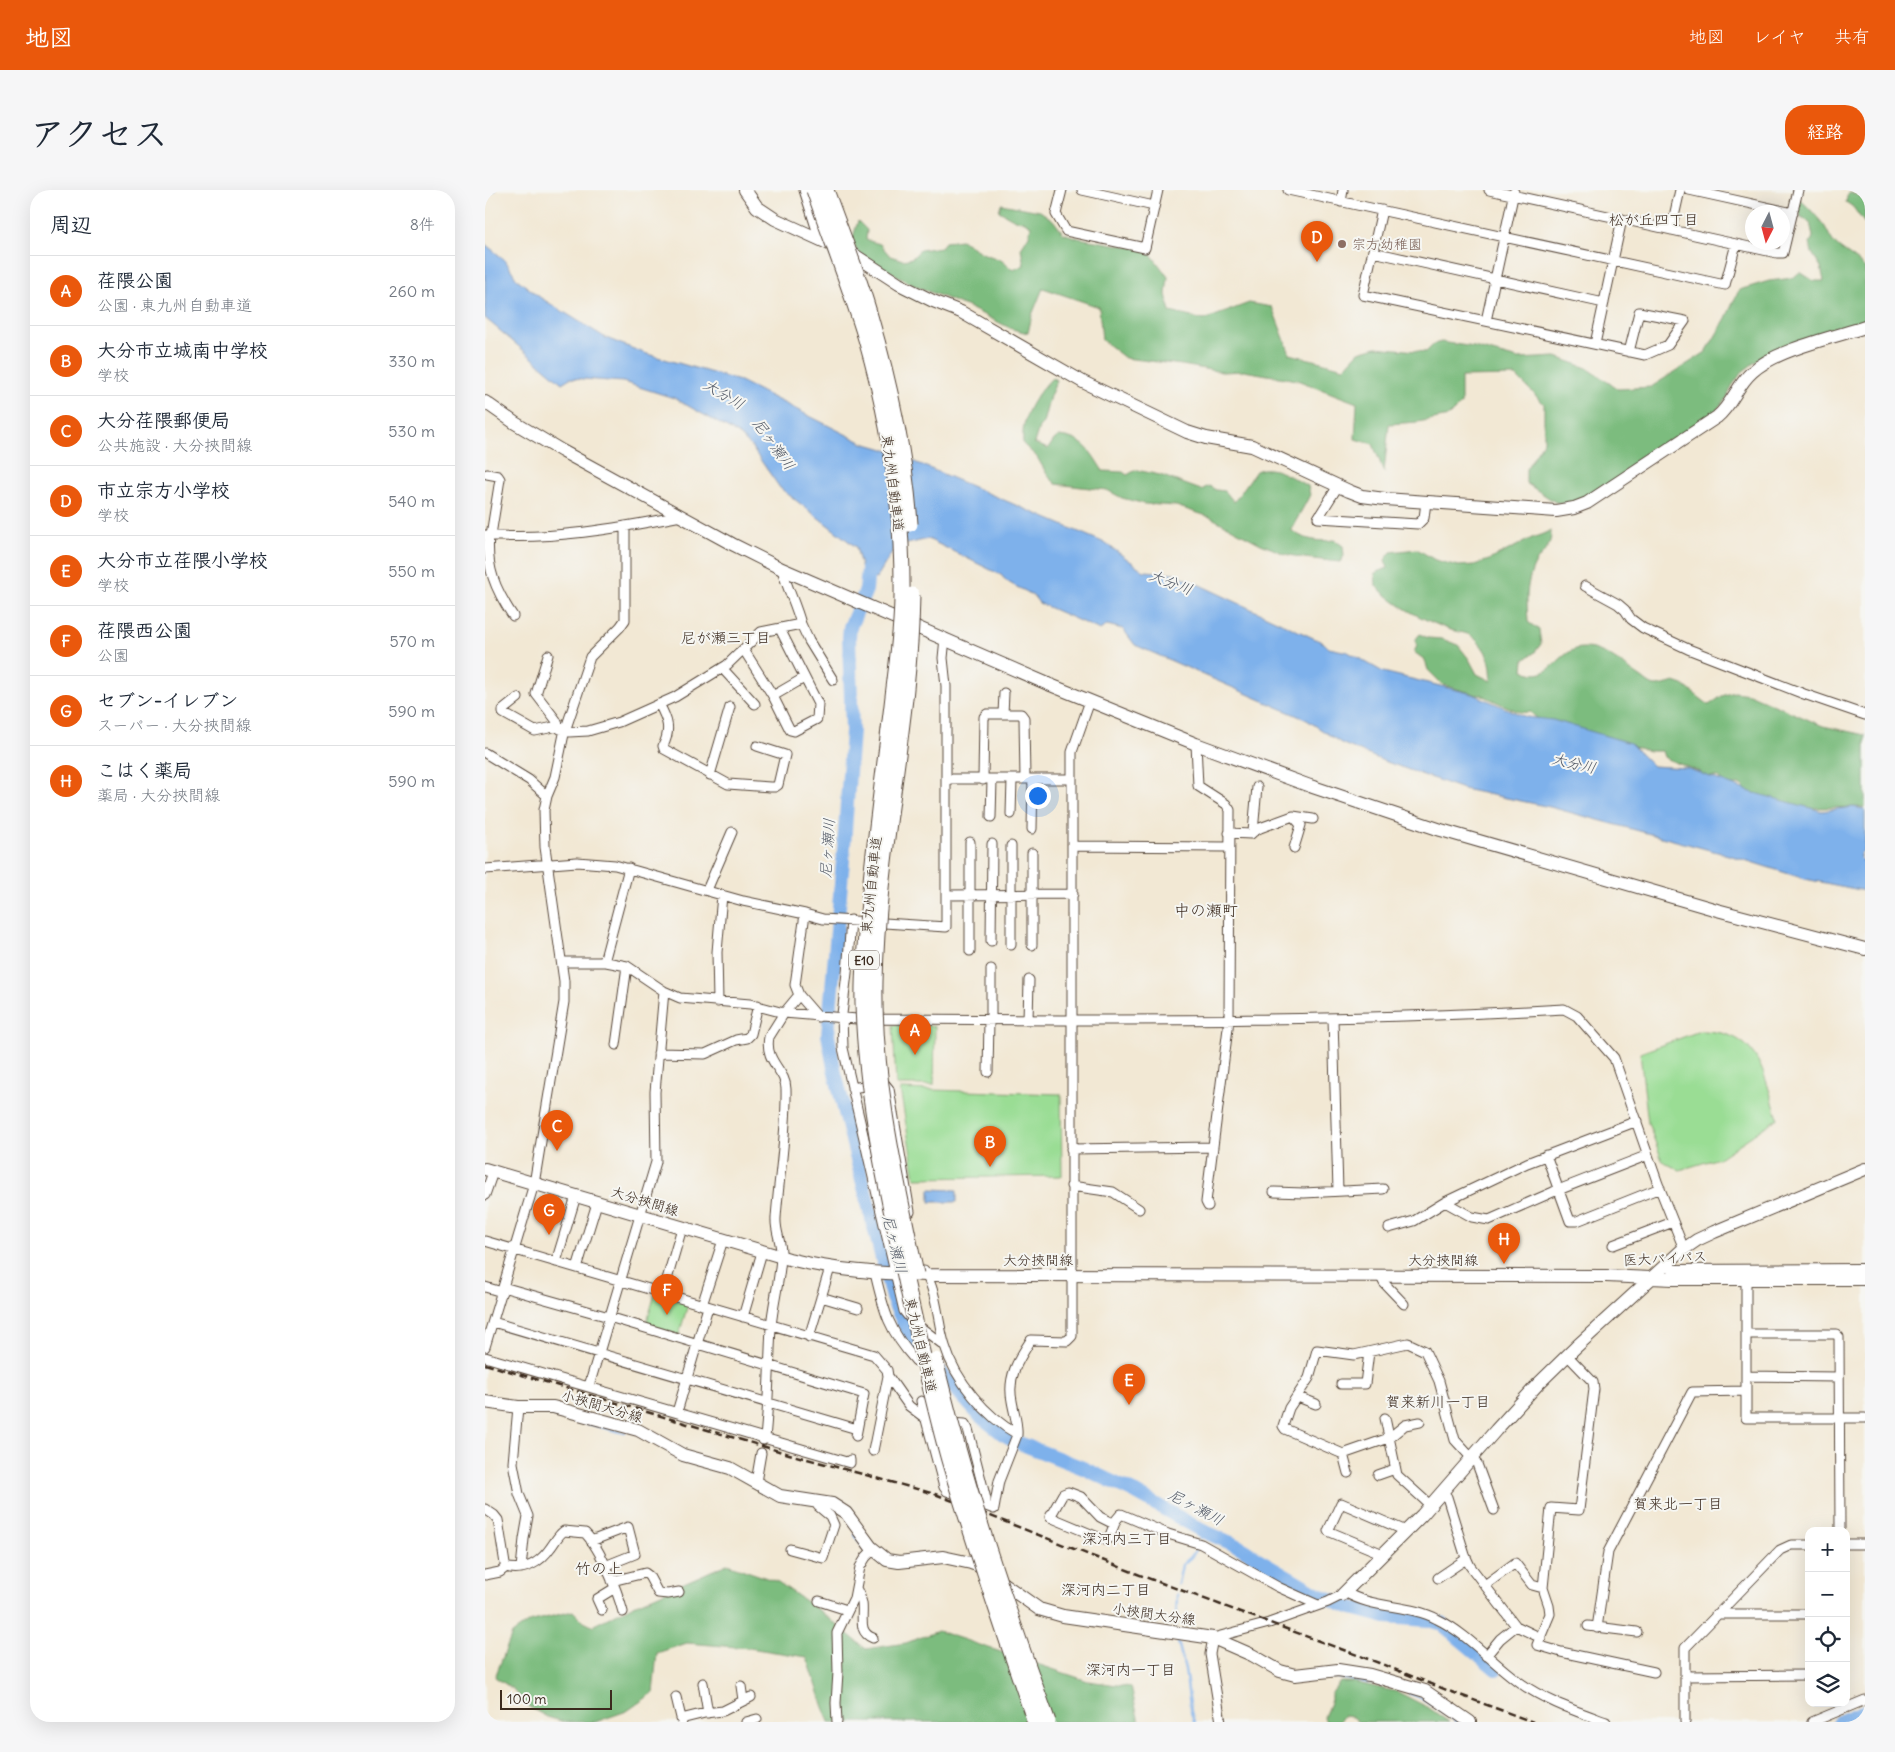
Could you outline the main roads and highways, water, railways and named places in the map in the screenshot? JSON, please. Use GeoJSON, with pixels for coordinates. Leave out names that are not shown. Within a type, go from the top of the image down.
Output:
{"type":"FeatureCollection","features":[{"type":"Feature","properties":{"kind":"highway","name":"東九州自動車道"},"geometry":{"type":"LineString","coordinates":[[814,190],[866,340],[893,461],[900,522],[902,595],[900,639],[865,941],[863,1001],[866,1059],[893,1219],[930,1385],[949,1460],[1035,1722]]}},
{"type":"Feature","properties":{"kind":"highway","name":"東九州自動車道"},"geometry":{"type":"LineString","coordinates":[[826,190],[870,314],[897,420],[907,482],[911,540],[911,638],[876,944],[876,1034],[887,1126],[922,1305],[959,1453],[1019,1644],[1048,1722]]}},
{"type":"Feature","properties":{"kind":"water","name":"大分川"},"geometry":{"type":"Polygon","coordinates":[[[485,244],[505,260],[517,279],[541,298],[606,338],[644,353],[740,381],[863,443],[884,449],[1105,543],[1144,571],[1174,573],[1324,643],[1329,648],[1348,652],[1383,672],[1473,694],[1526,717],[1553,720],[1630,743],[1653,766],[1686,768],[1751,792],[1822,811],[1853,807],[1865,809],[1865,849],[1860,854],[1860,858],[1865,863],[1865,891],[1805,879],[1732,856],[1550,807],[1463,789],[1381,760],[1341,743],[1307,720],[1135,645],[1123,629],[1107,625],[1100,630],[1039,603],[1031,594],[1005,580],[1001,575],[928,539],[895,547],[876,579],[863,574],[856,547],[780,488],[750,445],[738,434],[674,398],[623,382],[570,378],[562,383],[485,318],[485,244]]]}},
{"type":"Feature","properties":{"kind":"water"},"geometry":{"type":"Polygon","coordinates":[[[930,1189],[957,1190],[957,1202],[930,1202],[930,1189]]]}},
{"type":"Feature","properties":{"kind":"waterway"},"geometry":{"type":"LineString","coordinates":[[485,198],[494,190]]}},
{"type":"Feature","properties":{"kind":"waterway","name":"尼ヶ瀬川"},"geometry":{"type":"LineString","coordinates":[[869,558],[866,590],[850,627],[849,637],[852,731],[828,1035],[835,1073],[892,1298],[907,1331],[922,1351]]}},
{"type":"Feature","properties":{"kind":"waterway","name":"尼ヶ瀬川"},"geometry":{"type":"LineString","coordinates":[[936,1367],[980,1416],[1003,1434],[1019,1443],[1083,1468],[1134,1492],[1203,1531],[1238,1546],[1318,1594],[1352,1608],[1386,1617],[1428,1620],[1442,1624],[1496,1669]]}},
{"type":"Feature","properties":{"kind":"waterway"},"geometry":{"type":"LineString","coordinates":[[546,1413],[625,1433]]}},
{"type":"Feature","properties":{"kind":"waterway","name":"尼ヶ瀬川"},"geometry":{"type":"LineString","coordinates":[[1201,1538],[1203,1531]]}},
{"type":"Feature","properties":{"kind":"waterway"},"geometry":{"type":"LineString","coordinates":[[855,1535],[866,1551]]}},
{"type":"Feature","properties":{"kind":"waterway"},"geometry":{"type":"LineString","coordinates":[[1178,1584],[1182,1565],[1197,1548]]}},
{"type":"Feature","properties":{"kind":"waterway"},"geometry":{"type":"LineString","coordinates":[[870,1555],[882,1563]]}},
{"type":"Feature","properties":{"kind":"waterway"},"geometry":{"type":"LineString","coordinates":[[1176,1626],[1177,1594]]}},
{"type":"Feature","properties":{"kind":"waterway"},"geometry":{"type":"LineString","coordinates":[[1177,1638],[1185,1669],[1194,1722]]}},
{"type":"Feature","properties":{"kind":"waterway"},"geometry":{"type":"LineString","coordinates":[[1329,1677],[1378,1684]]}},
{"type":"Feature","properties":{"kind":"waterway"},"geometry":{"type":"LineString","coordinates":[[1409,1693],[1422,1698],[1457,1722]]}},
{"type":"Feature","properties":{"kind":"waterway","name":"尼ヶ瀬川"},"geometry":{"type":"LineString","coordinates":[[1839,1722],[1865,1711]]}},
{"type":"Feature","properties":{"kind":"railway"},"geometry":{"type":"LineString","coordinates":[[485,1364],[789,1454],[935,1494],[1145,1577],[1533,1722]]}},
{"type":"Feature","properties":{"kind":"place","name":"宗方幼稚園"},"geometry":{"type":"Point","coordinates":[1342,244]}},
{"type":"Feature","properties":{"kind":"place","name":"市立宗方小学校"},"geometry":{"type":"Point","coordinates":[1317,262]}},
{"type":"Feature","properties":{"kind":"place","name":"荏隈公園"},"geometry":{"type":"Point","coordinates":[915,1055]}},
{"type":"Feature","properties":{"kind":"place","name":"大分荏隈郵便局"},"geometry":{"type":"Point","coordinates":[557,1151]}},
{"type":"Feature","properties":{"kind":"place","name":"大分市立城南中学校"},"geometry":{"type":"Point","coordinates":[990,1167]}},
{"type":"Feature","properties":{"kind":"place","name":"セブン-イレブン"},"geometry":{"type":"Point","coordinates":[549,1235]}},
{"type":"Feature","properties":{"kind":"place","name":"こはく薬局"},"geometry":{"type":"Point","coordinates":[1504,1264]}},
{"type":"Feature","properties":{"kind":"place","name":"荏隈西公園"},"geometry":{"type":"Point","coordinates":[667,1315]}},
{"type":"Feature","properties":{"kind":"place","name":"大分市立荏隈小学校"},"geometry":{"type":"Point","coordinates":[1129,1405]}},
{"type":"Feature","properties":{"kind":"district","name":"松が丘四丁目"},"geometry":{"type":"Point","coordinates":[1654,219]}},
{"type":"Feature","properties":{"kind":"district","name":"尼が瀬三丁目"},"geometry":{"type":"Point","coordinates":[726,637]}},
{"type":"Feature","properties":{"kind":"district","name":"中の瀬町"},"geometry":{"type":"Point","coordinates":[1206,910]}},
{"type":"Feature","properties":{"kind":"district","name":"賀来新川一丁目"},"geometry":{"type":"Point","coordinates":[1438,1401]}},
{"type":"Feature","properties":{"kind":"district","name":"賀来北一丁目"},"geometry":{"type":"Point","coordinates":[1678,1503]}},
{"type":"Feature","properties":{"kind":"district","name":"深河内三丁目"},"geometry":{"type":"Point","coordinates":[1127,1538]}},
{"type":"Feature","properties":{"kind":"district","name":"竹の上"},"geometry":{"type":"Point","coordinates":[599,1568]}},
{"type":"Feature","properties":{"kind":"district","name":"深河内二丁目"},"geometry":{"type":"Point","coordinates":[1106,1589]}},
{"type":"Feature","properties":{"kind":"district","name":"深河内一丁目"},"geometry":{"type":"Point","coordinates":[1131,1669]}}]}
